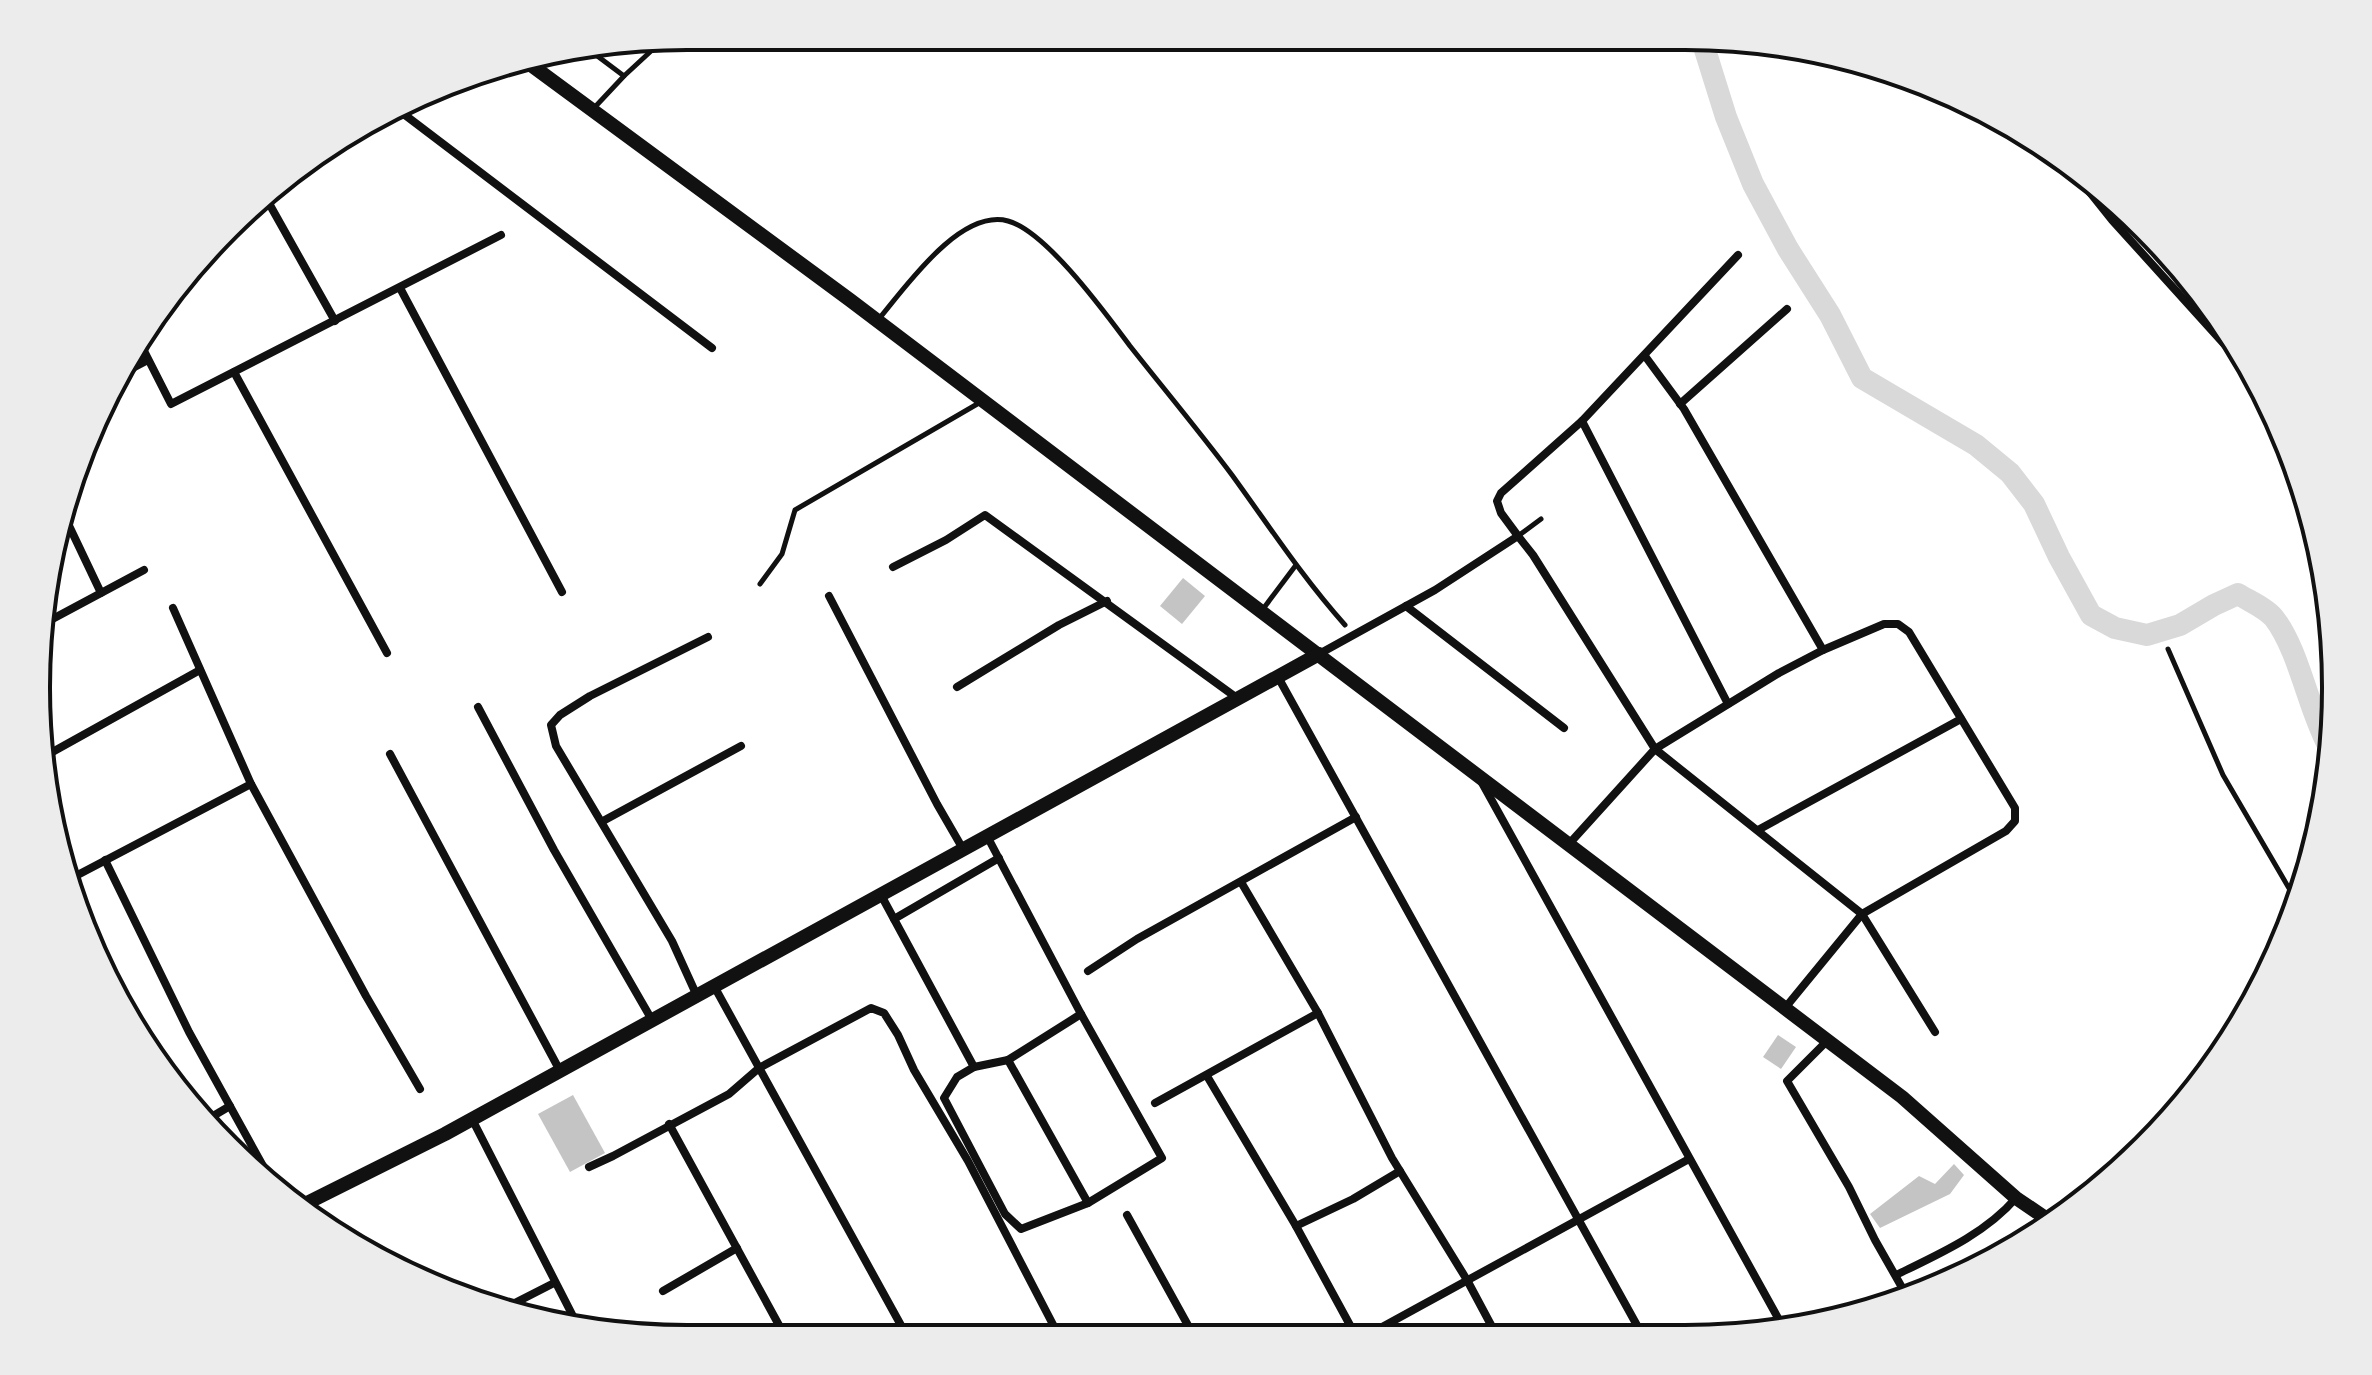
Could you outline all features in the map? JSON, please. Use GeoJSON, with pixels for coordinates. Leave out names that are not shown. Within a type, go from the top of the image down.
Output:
{"type":"FeatureCollection","features":[{"type":"Feature","properties":{"kind":"street"},"geometry":{"type":"LineString","coordinates":[[536,69],[878,321],[1828,1040],[1902,1097],[2016,1198],[2042,1216]]}},
{"type":"Feature","properties":{"kind":"street"},"geometry":{"type":"LineString","coordinates":[[406,116],[712,348]]}},
{"type":"Feature","properties":{"kind":"street"},"geometry":{"type":"LineString","coordinates":[[2098,202],[2217,336]]}},
{"type":"Feature","properties":{"kind":"street"},"geometry":{"type":"LineString","coordinates":[[270,205],[335,321]]}},
{"type":"Feature","properties":{"kind":"street"},"geometry":{"type":"LineString","coordinates":[[145,353],[171,404],[501,235]]}},
{"type":"Feature","properties":{"kind":"street"},"geometry":{"type":"LineString","coordinates":[[1738,255],[1582,421],[1501,493],[1497,501],[1501,513],[1533,555],[1655,749],[1862,914],[1935,1032]]}},
{"type":"Feature","properties":{"kind":"street"},"geometry":{"type":"LineString","coordinates":[[400,288],[562,592]]}},
{"type":"Feature","properties":{"kind":"street"},"geometry":{"type":"LineString","coordinates":[[1680,404],[1787,309]]}},
{"type":"Feature","properties":{"kind":"street"},"geometry":{"type":"LineString","coordinates":[[1645,356],[1680,404],[1823,650]]}},
{"type":"Feature","properties":{"kind":"street"},"geometry":{"type":"LineString","coordinates":[[137,366],[148,360]]}},
{"type":"Feature","properties":{"kind":"street"},"geometry":{"type":"LineString","coordinates":[[234,372],[387,653]]}},
{"type":"Feature","properties":{"kind":"street"},"geometry":{"type":"LineString","coordinates":[[1582,421],[1728,704]]}},
{"type":"Feature","properties":{"kind":"street"},"geometry":{"type":"LineString","coordinates":[[893,567],[946,540],[985,515],[1238,699]]}},
{"type":"Feature","properties":{"kind":"street"},"geometry":{"type":"LineString","coordinates":[[71,529],[101,593]]}},
{"type":"Feature","properties":{"kind":"street"},"geometry":{"type":"LineString","coordinates":[[310,1201],[472,1119],[1278,677],[1406,606],[1518,536]]}},
{"type":"Feature","properties":{"kind":"street"},"geometry":{"type":"LineString","coordinates":[[54,618],[144,570]]}},
{"type":"Feature","properties":{"kind":"street"},"geometry":{"type":"LineString","coordinates":[[829,596],[963,849]]}},
{"type":"Feature","properties":{"kind":"street"},"geometry":{"type":"LineString","coordinates":[[957,687],[1059,625],[1107,601]]}},
{"type":"Feature","properties":{"kind":"street"},"geometry":{"type":"LineString","coordinates":[[1406,606],[1564,728]]}},
{"type":"Feature","properties":{"kind":"street"},"geometry":{"type":"LineString","coordinates":[[173,608],[251,784],[420,1089]]}},
{"type":"Feature","properties":{"kind":"street"},"geometry":{"type":"LineString","coordinates":[[1569,844],[1655,749],[1779,673],[1823,650],[1884,624],[1898,624],[1909,632],[2015,808],[2015,821],[2006,831],[1862,914],[1785,1008]]}},
{"type":"Feature","properties":{"kind":"street"},"geometry":{"type":"LineString","coordinates":[[697,996],[672,941],[556,746],[551,725],[560,715],[590,696],[708,637]]}},
{"type":"Feature","properties":{"kind":"street"},"geometry":{"type":"LineString","coordinates":[[53,752],[200,670]]}},
{"type":"Feature","properties":{"kind":"street"},"geometry":{"type":"LineString","coordinates":[[1278,677],[1637,1325]]}},
{"type":"Feature","properties":{"kind":"street"},"geometry":{"type":"LineString","coordinates":[[478,707],[554,850],[652,1020]]}},
{"type":"Feature","properties":{"kind":"street"},"geometry":{"type":"LineString","coordinates":[[1758,830],[1961,719]]}},
{"type":"Feature","properties":{"kind":"street"},"geometry":{"type":"LineString","coordinates":[[603,821],[741,746]]}},
{"type":"Feature","properties":{"kind":"street"},"geometry":{"type":"LineString","coordinates":[[390,754],[559,1069]]}},
{"type":"Feature","properties":{"kind":"street"},"geometry":{"type":"LineString","coordinates":[[1477,774],[1778,1318]]}},
{"type":"Feature","properties":{"kind":"street"},"geometry":{"type":"LineString","coordinates":[[79,874],[251,784]]}},
{"type":"Feature","properties":{"kind":"street"},"geometry":{"type":"LineString","coordinates":[[1088,971],[1137,939],[1356,817]]}},
{"type":"Feature","properties":{"kind":"street"},"geometry":{"type":"LineString","coordinates":[[987,836],[1081,1014],[1162,1158],[1088,1203],[1021,1229],[1005,1214],[944,1098],[957,1077],[974,1067],[1008,1060],[1081,1014]]}},
{"type":"Feature","properties":{"kind":"street"},"geometry":{"type":"LineString","coordinates":[[105,860],[189,1032],[260,1160]]}},
{"type":"Feature","properties":{"kind":"street"},"geometry":{"type":"LineString","coordinates":[[895,921],[1000,860]]}},
{"type":"Feature","properties":{"kind":"street"},"geometry":{"type":"LineString","coordinates":[[1241,882],[1318,1013],[1400,1171],[1491,1325]]}},
{"type":"Feature","properties":{"kind":"street"},"geometry":{"type":"LineString","coordinates":[[881,895],[974,1067]]}},
{"type":"Feature","properties":{"kind":"street"},"geometry":{"type":"LineString","coordinates":[[714,986],[901,1325]]}},
{"type":"Feature","properties":{"kind":"street"},"geometry":{"type":"LineString","coordinates":[[589,1167],[729,1094],[759,1068],[871,1008],[884,1013],[968,1161],[1053,1325]]}},
{"type":"Feature","properties":{"kind":"street"},"geometry":{"type":"LineString","coordinates":[[1155,1103],[1318,1013]]}},
{"type":"Feature","properties":{"kind":"street"},"geometry":{"type":"LineString","coordinates":[[1828,1040],[1787,1081],[1902,1286]]}},
{"type":"Feature","properties":{"kind":"street"},"geometry":{"type":"LineString","coordinates":[[1008,1060],[1088,1203]]}},
{"type":"Feature","properties":{"kind":"street"},"geometry":{"type":"LineString","coordinates":[[1207,1076],[1352,1325]]}},
{"type":"Feature","properties":{"kind":"street"},"geometry":{"type":"LineString","coordinates":[[215,1115],[230,1106]]}},
{"type":"Feature","properties":{"kind":"street"},"geometry":{"type":"LineString","coordinates":[[472,1119],[572,1314]]}},
{"type":"Feature","properties":{"kind":"street"},"geometry":{"type":"LineString","coordinates":[[669,1124],[779,1325]]}},
{"type":"Feature","properties":{"kind":"street"},"geometry":{"type":"LineString","coordinates":[[1383,1325],[1689,1159]]}},
{"type":"Feature","properties":{"kind":"street"},"geometry":{"type":"LineString","coordinates":[[1296,1226],[1353,1199],[1400,1171]]}},
{"type":"Feature","properties":{"kind":"street"},"geometry":{"type":"LineString","coordinates":[[1896,1275],[1953,1247],[1998,1219],[2016,1198]]}},
{"type":"Feature","properties":{"kind":"street"},"geometry":{"type":"LineString","coordinates":[[1127,1215],[1188,1325]]}},
{"type":"Feature","properties":{"kind":"street"},"geometry":{"type":"LineString","coordinates":[[663,1291],[737,1248]]}},
{"type":"Feature","properties":{"kind":"street"},"geometry":{"type":"LineString","coordinates":[[518,1301],[554,1283]]}},
{"type":"Feature","properties":{"kind":"lane"},"geometry":{"type":"LineString","coordinates":[[592,110],[651,51]]}},
{"type":"Feature","properties":{"kind":"lane"},"geometry":{"type":"LineString","coordinates":[[597,56],[624,76]]}},
{"type":"Feature","properties":{"kind":"lane"},"geometry":{"type":"LineString","coordinates":[[878,321],[937,251],[961,232],[986,222],[1008,221],[1030,233],[1074,274],[1345,625]]}},
{"type":"Feature","properties":{"kind":"lane"},"geometry":{"type":"LineString","coordinates":[[760,584],[782,554],[795,510],[957,418],[983,400]]}},
{"type":"Feature","properties":{"kind":"lane"},"geometry":{"type":"LineString","coordinates":[[1518,536],[1541,519]]}},
{"type":"Feature","properties":{"kind":"lane"},"geometry":{"type":"LineString","coordinates":[[1262,611],[1296,565]]}},
{"type":"Feature","properties":{"kind":"lane"},"geometry":{"type":"LineString","coordinates":[[2168,649],[2223,775],[2289,888]]}},
{"type":"Feature","properties":{"kind":"building"},"geometry":{"type":"Polygon","coordinates":[[[1183,578],[1205,596],[1182,624],[1160,606],[1183,578]]]}},
{"type":"Feature","properties":{"kind":"building"},"geometry":{"type":"Polygon","coordinates":[[[1778,1035],[1796,1047],[1781,1069],[1763,1057],[1778,1035]]]}},
{"type":"Feature","properties":{"kind":"building"},"geometry":{"type":"Polygon","coordinates":[[[573,1095],[605,1153],[570,1172],[538,1114],[573,1095]]]}},
{"type":"Feature","properties":{"kind":"building"},"geometry":{"type":"Polygon","coordinates":[[[1954,1164],[1964,1175],[1950,1194],[1880,1228],[1870,1214],[1919,1176],[1935,1184],[1954,1164]]]}},
{"type":"Feature","properties":{"kind":"waterway"},"geometry":{"type":"LineString","coordinates":[[1705,51],[1726,117],[1753,184],[1788,249],[1830,315],[1862,378],[1976,445],[2010,473],[2034,504],[2091,615],[2115,628],[2147,635],[2180,625],[2238,594],[2267,611],[2291,647],[2321,731]]}}]}
